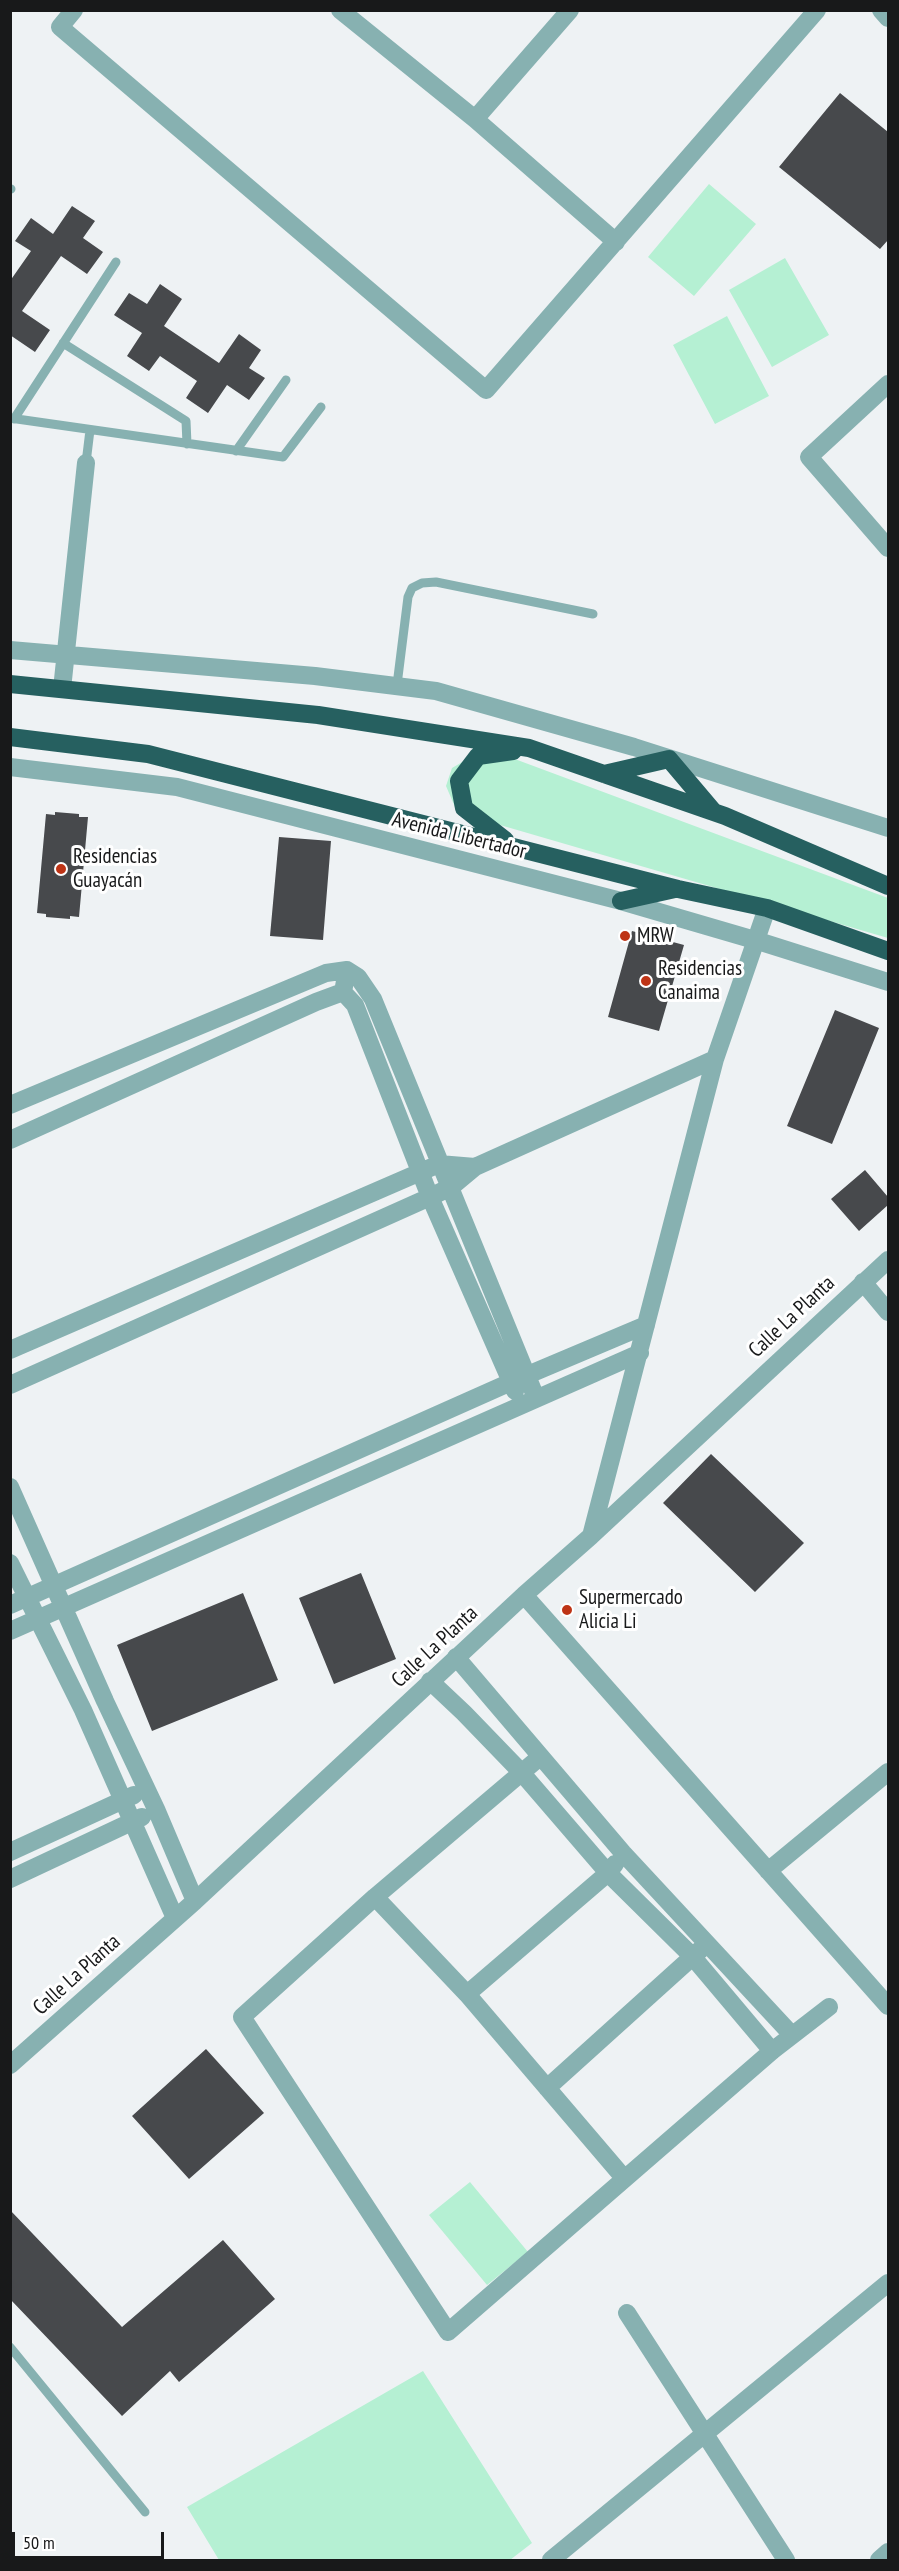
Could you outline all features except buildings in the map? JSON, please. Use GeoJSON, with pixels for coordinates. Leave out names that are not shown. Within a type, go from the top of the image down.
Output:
{"type":"FeatureCollection","features":[{"type":"Feature","properties":{"kind":"highway"},"geometry":{"type":"LineString","coordinates":[[10,684],[318,715],[529,748],[714,812],[888,886]]}},
{"type":"Feature","properties":{"kind":"highway","name":"Avenida Libertador"},"geometry":{"type":"LineString","coordinates":[[10,737],[148,754],[678,889],[767,908],[888,951]]}},
{"type":"Feature","properties":{"kind":"highway"},"geometry":{"type":"LineString","coordinates":[[512,845],[464,808],[459,781],[478,756],[529,748]]}},
{"type":"Feature","properties":{"kind":"highway"},"geometry":{"type":"LineString","coordinates":[[604,774],[669,759],[714,812]]}},
{"type":"Feature","properties":{"kind":"highway"},"geometry":{"type":"LineString","coordinates":[[621,901],[678,889]]}},
{"type":"Feature","properties":{"kind":"street"},"geometry":{"type":"LineString","coordinates":[[74,10],[60,27],[486,390],[817,10]]}},
{"type":"Feature","properties":{"kind":"street"},"geometry":{"type":"LineString","coordinates":[[340,10],[475,119],[616,242]]}},
{"type":"Feature","properties":{"kind":"street"},"geometry":{"type":"LineString","coordinates":[[475,119],[570,10]]}},
{"type":"Feature","properties":{"kind":"street"},"geometry":{"type":"LineString","coordinates":[[881,10],[888,18]]}},
{"type":"Feature","properties":{"kind":"street"},"geometry":{"type":"LineString","coordinates":[[888,384],[809,457],[888,548]]}},
{"type":"Feature","properties":{"kind":"street"},"geometry":{"type":"LineString","coordinates":[[62,688],[86,464]]}},
{"type":"Feature","properties":{"kind":"street"},"geometry":{"type":"LineString","coordinates":[[10,650],[315,676],[436,691],[669,759],[888,828]]}},
{"type":"Feature","properties":{"kind":"street","name":"Avenida Libertador"},"geometry":{"type":"LineString","coordinates":[[10,767],[177,787],[621,901],[888,982]]}},
{"type":"Feature","properties":{"kind":"street"},"geometry":{"type":"LineString","coordinates":[[591,1536],[715,1059],[758,941],[767,908]]}},
{"type":"Feature","properties":{"kind":"street"},"geometry":{"type":"LineString","coordinates":[[343,992],[347,970]]}},
{"type":"Feature","properties":{"kind":"street"},"geometry":{"type":"LineString","coordinates":[[10,1106],[326,973],[347,970],[358,977],[373,999],[439,1164],[451,1187],[528,1402]]}},
{"type":"Feature","properties":{"kind":"street"},"geometry":{"type":"LineString","coordinates":[[10,1140],[316,1002],[343,992]]}},
{"type":"Feature","properties":{"kind":"street"},"geometry":{"type":"LineString","coordinates":[[343,992],[355,1005],[430,1197],[519,1379]]}},
{"type":"Feature","properties":{"kind":"street"},"geometry":{"type":"LineString","coordinates":[[10,1385],[430,1197],[451,1187],[475,1167],[715,1059]]}},
{"type":"Feature","properties":{"kind":"street"},"geometry":{"type":"LineString","coordinates":[[63,1083],[78,1110]]}},
{"type":"Feature","properties":{"kind":"street"},"geometry":{"type":"LineString","coordinates":[[10,1350],[439,1164],[475,1167]]}},
{"type":"Feature","properties":{"kind":"street","name":"Calle La Planta"},"geometry":{"type":"LineString","coordinates":[[10,2065],[195,1901],[524,1594],[591,1536],[888,1260]]}},
{"type":"Feature","properties":{"kind":"street"},"geometry":{"type":"LineString","coordinates":[[863,1282],[888,1312]]}},
{"type":"Feature","properties":{"kind":"street"},"geometry":{"type":"LineString","coordinates":[[19,1602],[519,1379],[646,1325]]}},
{"type":"Feature","properties":{"kind":"street"},"geometry":{"type":"LineString","coordinates":[[10,1631],[640,1353]]}},
{"type":"Feature","properties":{"kind":"street"},"geometry":{"type":"LineString","coordinates":[[10,1487],[156,1809],[195,1901]]}},
{"type":"Feature","properties":{"kind":"street"},"geometry":{"type":"LineString","coordinates":[[10,1563],[19,1602],[38,1619],[124,1800],[176,1918]]}},
{"type":"Feature","properties":{"kind":"street"},"geometry":{"type":"LineString","coordinates":[[524,1594],[888,2006]]}},
{"type":"Feature","properties":{"kind":"street"},"geometry":{"type":"LineString","coordinates":[[456,1658],[623,1853],[792,2035]]}},
{"type":"Feature","properties":{"kind":"street"},"geometry":{"type":"LineString","coordinates":[[430,1681],[465,1713],[521,1772],[608,1873],[692,1956],[772,2051]]}},
{"type":"Feature","properties":{"kind":"street"},"geometry":{"type":"LineString","coordinates":[[540,1757],[375,1897],[242,2017],[448,2332],[772,2051],[829,2007]]}},
{"type":"Feature","properties":{"kind":"street"},"geometry":{"type":"LineString","coordinates":[[768,1871],[888,1772]]}},
{"type":"Feature","properties":{"kind":"street"},"geometry":{"type":"LineString","coordinates":[[10,1852],[146,1788]]}},
{"type":"Feature","properties":{"kind":"street"},"geometry":{"type":"LineString","coordinates":[[10,1879],[134,1822],[156,1809]]}},
{"type":"Feature","properties":{"kind":"street"},"geometry":{"type":"LineString","coordinates":[[467,1994],[608,1873],[623,1853]]}},
{"type":"Feature","properties":{"kind":"street"},"geometry":{"type":"LineString","coordinates":[[375,1897],[467,1994],[624,2178]]}},
{"type":"Feature","properties":{"kind":"street"},"geometry":{"type":"LineString","coordinates":[[547,2088],[692,1956],[709,1944]]}},
{"type":"Feature","properties":{"kind":"street"},"geometry":{"type":"LineString","coordinates":[[551,2560],[888,2283]]}},
{"type":"Feature","properties":{"kind":"street"},"geometry":{"type":"LineString","coordinates":[[627,2313],[786,2560]]}},
{"type":"Feature","properties":{"kind":"street"},"geometry":{"type":"LineString","coordinates":[[879,2560],[888,2552]]}},
{"type":"Feature","properties":{"kind":"lane"},"geometry":{"type":"LineString","coordinates":[[116,261],[12,419],[283,457],[321,406]]}},
{"type":"Feature","properties":{"kind":"lane"},"geometry":{"type":"LineString","coordinates":[[63,343],[186,421],[187,444]]}},
{"type":"Feature","properties":{"kind":"lane"},"geometry":{"type":"LineString","coordinates":[[236,451],[286,380]]}},
{"type":"Feature","properties":{"kind":"lane"},"geometry":{"type":"LineString","coordinates":[[86,464],[90,430]]}},
{"type":"Feature","properties":{"kind":"lane"},"geometry":{"type":"LineString","coordinates":[[397,685],[408,597],[412,588],[422,583],[436,582],[593,614]]}},
{"type":"Feature","properties":{"kind":"lane"},"geometry":{"type":"LineString","coordinates":[[10,2347],[145,2512]]}},
{"type":"Feature","properties":{"kind":"green space"},"geometry":{"type":"Polygon","coordinates":[[[709,184],[756,224],[694,296],[648,257],[709,184]]]}},
{"type":"Feature","properties":{"kind":"green space"},"geometry":{"type":"Polygon","coordinates":[[[785,258],[829,335],[772,367],[729,290],[785,258]]]}},
{"type":"Feature","properties":{"kind":"green space"},"geometry":{"type":"Polygon","coordinates":[[[727,316],[769,396],[715,424],[673,345],[727,316]]]}},
{"type":"Feature","properties":{"kind":"green space"},"geometry":{"type":"Polygon","coordinates":[[[476,754],[504,755],[888,898],[888,938],[476,818],[455,807],[446,786],[452,768],[476,754]]]}},
{"type":"Feature","properties":{"kind":"green space"},"geometry":{"type":"Polygon","coordinates":[[[470,2182],[528,2252],[487,2285],[429,2215],[470,2182]]]}},
{"type":"Feature","properties":{"kind":"green space"},"geometry":{"type":"Polygon","coordinates":[[[423,2371],[532,2543],[510,2560],[219,2560],[187,2507],[423,2371]]]}},
{"type":"Feature","properties":{"kind":"place","name":"Residencias Guayacán"},"geometry":{"type":"Point","coordinates":[61,869]}},
{"type":"Feature","properties":{"kind":"place","name":"MRW"},"geometry":{"type":"Point","coordinates":[625,936]}},
{"type":"Feature","properties":{"kind":"place","name":"Residencias Canaima"},"geometry":{"type":"Point","coordinates":[646,981]}},
{"type":"Feature","properties":{"kind":"place","name":"Supermercado Alicia Li"},"geometry":{"type":"Point","coordinates":[567,1610]}}]}
